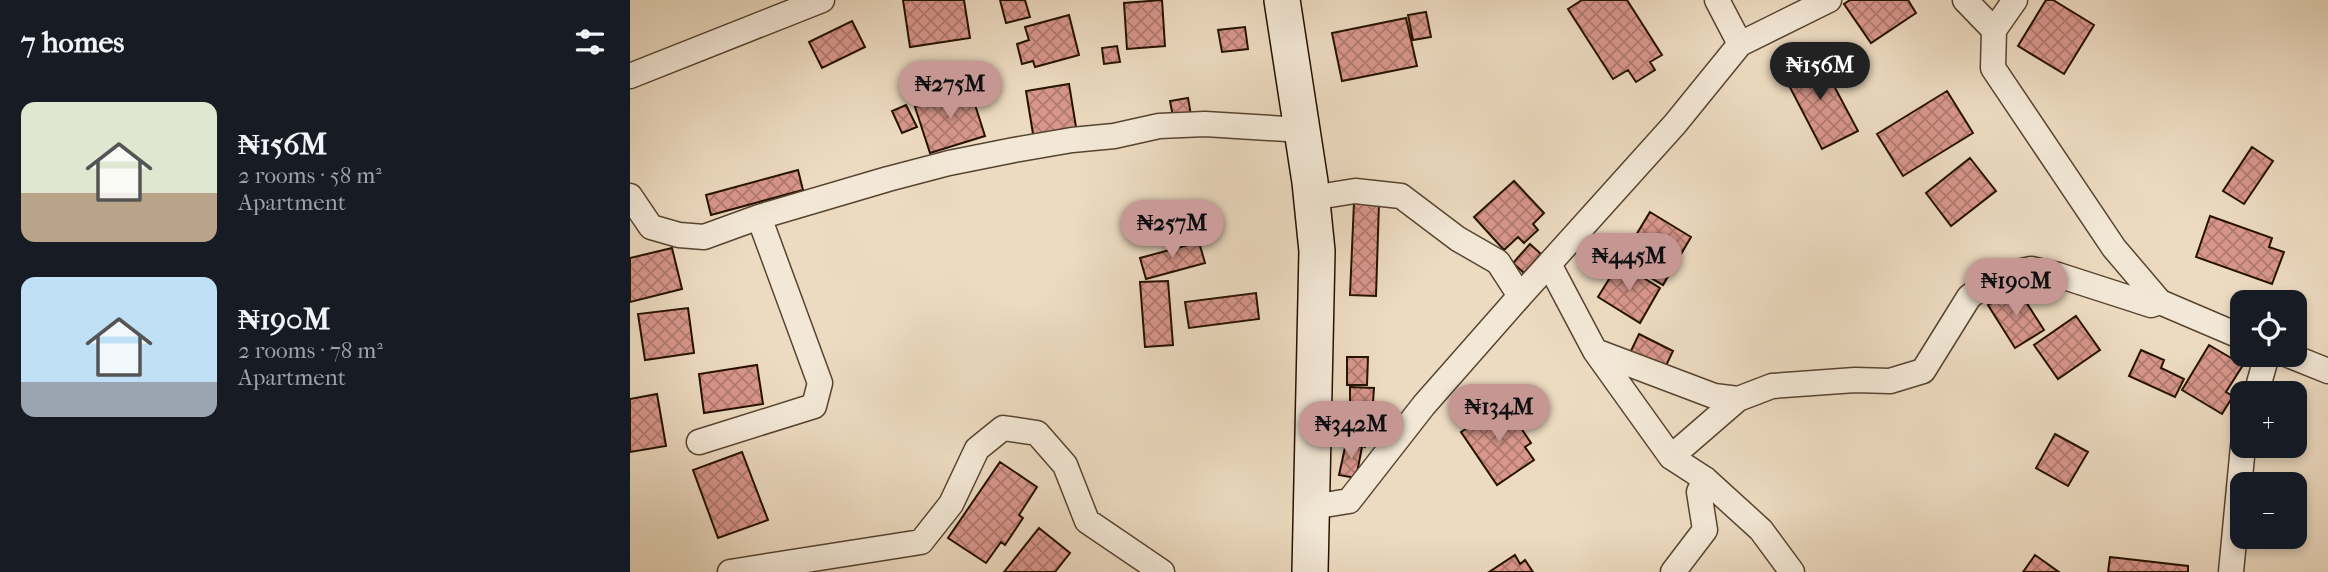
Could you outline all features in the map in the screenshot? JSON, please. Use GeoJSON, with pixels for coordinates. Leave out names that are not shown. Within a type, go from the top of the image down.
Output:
{"type":"FeatureCollection","features":[{"type":"Feature","properties":{"kind":"street"},"geometry":{"type":"LineString","coordinates":[[630,76],[822,0]]}},
{"type":"Feature","properties":{"kind":"street"},"geometry":{"type":"LineString","coordinates":[[1282,0],[1317,251],[1310,572]]}},
{"type":"Feature","properties":{"kind":"street"},"geometry":{"type":"LineString","coordinates":[[1717,0],[1740,44]]}},
{"type":"Feature","properties":{"kind":"street"},"geometry":{"type":"LineString","coordinates":[[1312,507],[1349,501],[1423,405],[1675,124],[1740,44],[1829,0]]}},
{"type":"Feature","properties":{"kind":"street"},"geometry":{"type":"LineString","coordinates":[[1965,0],[1994,30]]}},
{"type":"Feature","properties":{"kind":"street"},"geometry":{"type":"LineString","coordinates":[[2015,0],[1994,30],[1993,68],[2114,248],[2160,302],[2230,332]]}},
{"type":"Feature","properties":{"kind":"street"},"geometry":{"type":"LineString","coordinates":[[630,196],[651,227],[679,235],[704,237],[759,217],[950,163],[1072,140],[1114,136],[1159,126],[1205,124],[1302,130]]}},
{"type":"Feature","properties":{"kind":"street"},"geometry":{"type":"LineString","coordinates":[[1311,198],[1355,191],[1401,196],[1458,239],[1498,262],[1520,296]]}},
{"type":"Feature","properties":{"kind":"street"},"geometry":{"type":"LineString","coordinates":[[699,442],[814,406],[820,383],[759,217]]}},
{"type":"Feature","properties":{"kind":"street"},"geometry":{"type":"LineString","coordinates":[[1549,264],[1595,351],[1671,457],[1705,479],[1761,530],[1792,572]]}},
{"type":"Feature","properties":{"kind":"street"},"geometry":{"type":"LineString","coordinates":[[1671,457],[1738,399],[1772,386],[1855,380],[1890,381],[1923,371],[1969,298],[1995,277],[2031,269],[2151,305],[2160,302]]}},
{"type":"Feature","properties":{"kind":"street"},"geometry":{"type":"LineString","coordinates":[[1595,351],[1714,396],[1738,399]]}},
{"type":"Feature","properties":{"kind":"street"},"geometry":{"type":"LineString","coordinates":[[2307,363],[2328,371]]}},
{"type":"Feature","properties":{"kind":"street"},"geometry":{"type":"LineString","coordinates":[[730,572],[921,542],[951,504],[977,449],[1003,428],[1037,433],[1065,465],[1087,521],[1162,572]]}},
{"type":"Feature","properties":{"kind":"street"},"geometry":{"type":"LineString","coordinates":[[2231,572],[2242,458]]}},
{"type":"Feature","properties":{"kind":"street"},"geometry":{"type":"LineString","coordinates":[[1673,572],[1705,530],[1699,492],[1705,479]]}},
{"type":"Feature","properties":{"kind":"building"},"geometry":{"type":"Polygon","coordinates":[[[903,0],[964,0],[970,38],[910,47],[903,0]]]}},
{"type":"Feature","properties":{"kind":"building"},"geometry":{"type":"Polygon","coordinates":[[[1000,0],[1025,0],[1030,17],[1006,23],[1000,0]]]}},
{"type":"Feature","properties":{"kind":"building"},"geometry":{"type":"Polygon","coordinates":[[[1162,0],[1165,46],[1127,49],[1124,3],[1162,0]]]}},
{"type":"Feature","properties":{"kind":"building"},"geometry":{"type":"Polygon","coordinates":[[[1582,0],[1627,0],[1662,55],[1650,62],[1655,70],[1636,82],[1628,70],[1613,79],[1568,9],[1582,0]]]}},
{"type":"Feature","properties":{"kind":"building"},"geometry":{"type":"Polygon","coordinates":[[[1850,0],[1908,0],[1916,13],[1871,43],[1844,4],[1850,0]]]}},
{"type":"Feature","properties":{"kind":"building"},"geometry":{"type":"Polygon","coordinates":[[[2046,0],[2053,0],[2094,25],[2064,74],[2018,46],[2046,0]]]}},
{"type":"Feature","properties":{"kind":"building"},"geometry":{"type":"Polygon","coordinates":[[[1426,12],[1431,37],[1413,40],[1408,15],[1426,12]]]}},
{"type":"Feature","properties":{"kind":"building"},"geometry":{"type":"Polygon","coordinates":[[[1069,15],[1079,55],[1035,67],[1033,61],[1022,64],[1017,44],[1029,40],[1025,27],[1069,15]]]}},
{"type":"Feature","properties":{"kind":"building"},"geometry":{"type":"Polygon","coordinates":[[[1406,18],[1417,66],[1342,81],[1332,33],[1406,18]]]}},
{"type":"Feature","properties":{"kind":"building"},"geometry":{"type":"Polygon","coordinates":[[[852,21],[865,47],[822,68],[809,42],[852,21]]]}},
{"type":"Feature","properties":{"kind":"building"},"geometry":{"type":"Polygon","coordinates":[[[1245,27],[1248,49],[1222,52],[1218,30],[1245,27]]]}},
{"type":"Feature","properties":{"kind":"building"},"geometry":{"type":"Polygon","coordinates":[[[1117,46],[1120,62],[1104,64],[1102,48],[1117,46]]]}},
{"type":"Feature","properties":{"kind":"building"},"geometry":{"type":"Polygon","coordinates":[[[1817,54],[1858,131],[1822,149],[1782,72],[1817,54]]]}},
{"type":"Feature","properties":{"kind":"building"},"geometry":{"type":"Polygon","coordinates":[[[1069,84],[1077,133],[1034,140],[1026,91],[1069,84]]]}},
{"type":"Feature","properties":{"kind":"building"},"geometry":{"type":"Polygon","coordinates":[[[970,89],[985,136],[930,153],[915,107],[970,89]]]}},
{"type":"Feature","properties":{"kind":"building"},"geometry":{"type":"Polygon","coordinates":[[[1947,91],[1973,133],[1903,176],[1877,134],[1947,91]]]}},
{"type":"Feature","properties":{"kind":"building"},"geometry":{"type":"Polygon","coordinates":[[[1188,98],[1191,115],[1173,117],[1170,101],[1188,98]]]}},
{"type":"Feature","properties":{"kind":"building"},"geometry":{"type":"Polygon","coordinates":[[[906,105],[917,127],[902,133],[892,111],[906,105]]]}},
{"type":"Feature","properties":{"kind":"building"},"geometry":{"type":"Polygon","coordinates":[[[2252,147],[2273,161],[2244,204],[2223,191],[2252,147]]]}},
{"type":"Feature","properties":{"kind":"building"},"geometry":{"type":"Polygon","coordinates":[[[1970,158],[1996,191],[1951,226],[1926,193],[1970,158]]]}},
{"type":"Feature","properties":{"kind":"building"},"geometry":{"type":"Polygon","coordinates":[[[798,170],[803,190],[711,215],[706,195],[798,170]]]}},
{"type":"Feature","properties":{"kind":"building"},"geometry":{"type":"Polygon","coordinates":[[[1514,181],[1544,213],[1533,224],[1538,230],[1524,243],[1518,237],[1504,250],[1474,217],[1514,181]]]}},
{"type":"Feature","properties":{"kind":"building"},"geometry":{"type":"Polygon","coordinates":[[[1354,202],[1379,203],[1376,296],[1350,295],[1354,202]]]}},
{"type":"Feature","properties":{"kind":"building"},"geometry":{"type":"Polygon","coordinates":[[[1650,212],[1691,237],[1663,285],[1621,260],[1650,212]]]}},
{"type":"Feature","properties":{"kind":"building"},"geometry":{"type":"Polygon","coordinates":[[[2210,216],[2272,238],[2269,247],[2284,252],[2272,284],[2196,257],[2210,216]]]}},
{"type":"Feature","properties":{"kind":"building"},"geometry":{"type":"Polygon","coordinates":[[[1199,242],[1205,263],[1146,279],[1140,258],[1199,242]]]}},
{"type":"Feature","properties":{"kind":"building"},"geometry":{"type":"Polygon","coordinates":[[[1530,244],[1541,254],[1524,273],[1513,263],[1530,244]]]}},
{"type":"Feature","properties":{"kind":"building"},"geometry":{"type":"Polygon","coordinates":[[[672,248],[682,289],[630,302],[630,258],[672,248]]]}},
{"type":"Feature","properties":{"kind":"building"},"geometry":{"type":"Polygon","coordinates":[[[1619,263],[1660,288],[1640,323],[1598,297],[1619,263]]]}},
{"type":"Feature","properties":{"kind":"building"},"geometry":{"type":"Polygon","coordinates":[[[1168,281],[1173,345],[1145,347],[1140,282],[1168,281]]]}},
{"type":"Feature","properties":{"kind":"building"},"geometry":{"type":"Polygon","coordinates":[[[2017,288],[2044,330],[2015,348],[1988,305],[2017,288]]]}},
{"type":"Feature","properties":{"kind":"building"},"geometry":{"type":"Polygon","coordinates":[[[1256,293],[1259,319],[1189,328],[1185,302],[1256,293]]]}},
{"type":"Feature","properties":{"kind":"building"},"geometry":{"type":"Polygon","coordinates":[[[688,308],[694,353],[645,360],[638,314],[688,308]]]}},
{"type":"Feature","properties":{"kind":"building"},"geometry":{"type":"Polygon","coordinates":[[[2076,316],[2100,350],[2058,379],[2034,345],[2076,316]]]}},
{"type":"Feature","properties":{"kind":"building"},"geometry":{"type":"Polygon","coordinates":[[[1639,334],[1673,351],[1663,372],[1629,355],[1639,334]]]}},
{"type":"Feature","properties":{"kind":"building"},"geometry":{"type":"Polygon","coordinates":[[[2209,345],[2230,357],[2230,367],[2242,367],[2233,381],[2230,381],[2226,392],[2230,394],[2230,401],[2222,414],[2182,390],[2209,345]]]}},
{"type":"Feature","properties":{"kind":"building"},"geometry":{"type":"Polygon","coordinates":[[[2141,350],[2164,360],[2161,368],[2184,379],[2175,397],[2129,376],[2141,350]]]}},
{"type":"Feature","properties":{"kind":"building"},"geometry":{"type":"Polygon","coordinates":[[[1347,357],[1368,357],[1367,385],[1347,385],[1347,357]]]}},
{"type":"Feature","properties":{"kind":"building"},"geometry":{"type":"Polygon","coordinates":[[[757,365],[763,404],[704,413],[699,374],[757,365]]]}},
{"type":"Feature","properties":{"kind":"building"},"geometry":{"type":"Polygon","coordinates":[[[1350,387],[1374,388],[1373,402],[1350,402],[1350,387]]]}},
{"type":"Feature","properties":{"kind":"building"},"geometry":{"type":"Polygon","coordinates":[[[657,394],[666,446],[630,452],[630,399],[657,394]]]}},
{"type":"Feature","properties":{"kind":"building"},"geometry":{"type":"Polygon","coordinates":[[[1505,404],[1531,443],[1525,447],[1534,460],[1497,485],[1461,432],[1505,404]]]}},
{"type":"Feature","properties":{"kind":"building"},"geometry":{"type":"Polygon","coordinates":[[[1351,412],[1369,416],[1366,430],[1348,426],[1351,412]]]}},
{"type":"Feature","properties":{"kind":"building"},"geometry":{"type":"Polygon","coordinates":[[[1352,427],[1370,435],[1365,447],[1347,440],[1352,427]]]}},
{"type":"Feature","properties":{"kind":"building"},"geometry":{"type":"Polygon","coordinates":[[[2055,434],[2088,452],[2068,486],[2036,468],[2055,434]]]}},
{"type":"Feature","properties":{"kind":"building"},"geometry":{"type":"Polygon","coordinates":[[[1346,443],[1362,447],[1356,478],[1339,475],[1346,443]]]}},
{"type":"Feature","properties":{"kind":"building"},"geometry":{"type":"Polygon","coordinates":[[[742,452],[768,520],[718,538],[693,470],[742,452]]]}},
{"type":"Feature","properties":{"kind":"building"},"geometry":{"type":"Polygon","coordinates":[[[1000,462],[1037,487],[1019,515],[1023,518],[1005,545],[1001,542],[986,563],[948,538],[1000,462]]]}},
{"type":"Feature","properties":{"kind":"building"},"geometry":{"type":"Polygon","coordinates":[[[1039,528],[1070,553],[1055,572],[1004,572],[1039,528]]]}},
{"type":"Feature","properties":{"kind":"building"},"geometry":{"type":"Polygon","coordinates":[[[1515,555],[1520,564],[1525,560],[1533,572],[1489,572],[1515,555]]]}},
{"type":"Feature","properties":{"kind":"building"},"geometry":{"type":"Polygon","coordinates":[[[2035,555],[2059,572],[2023,572],[2035,555]]]}},
{"type":"Feature","properties":{"kind":"building"},"geometry":{"type":"Polygon","coordinates":[[[2110,557],[2188,566],[2188,572],[2108,572],[2110,557]]]}}]}
